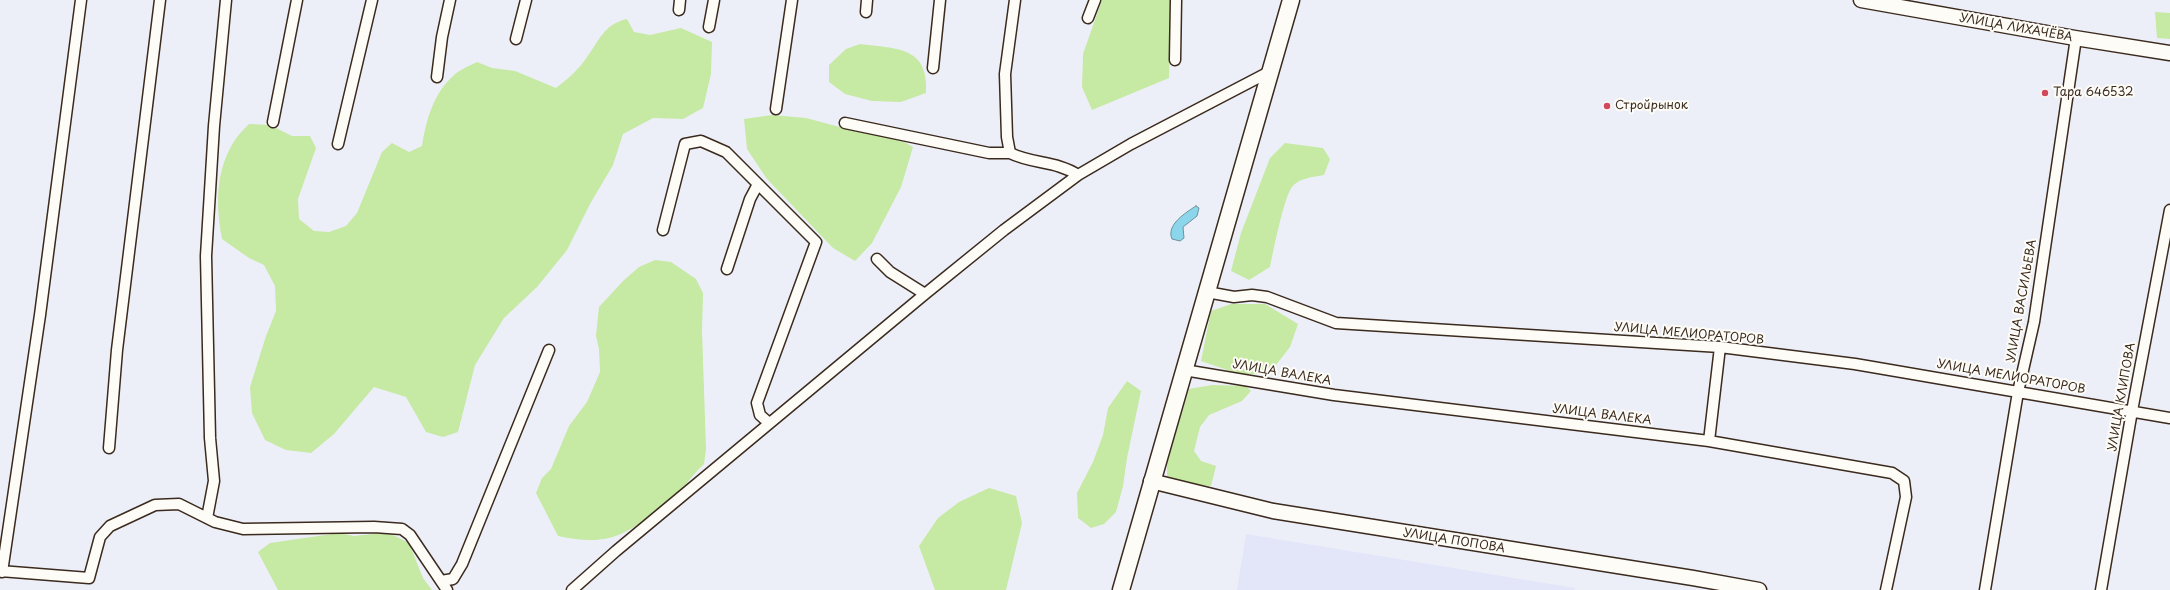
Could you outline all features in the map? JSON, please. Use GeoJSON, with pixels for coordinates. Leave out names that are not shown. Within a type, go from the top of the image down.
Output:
{"type":"FeatureCollection","features":[{"type":"Feature","properties":{"kind":"main road"},"geometry":{"type":"LineString","coordinates":[[1121,590],[1151,481],[1291,0]]}},
{"type":"Feature","properties":{"kind":"street"},"geometry":{"type":"LineString","coordinates":[[81,0],[40,315],[1,571],[89,578],[100,537],[110,526],[155,505],[179,504],[215,522],[243,529],[374,527],[402,529],[410,535],[447,590]]}},
{"type":"Feature","properties":{"kind":"street"},"geometry":{"type":"LineString","coordinates":[[110,448],[118,350],[160,0]]}},
{"type":"Feature","properties":{"kind":"street"},"geometry":{"type":"LineString","coordinates":[[207,518],[214,481],[210,438],[206,256],[214,126],[226,0]]}},
{"type":"Feature","properties":{"kind":"street"},"geometry":{"type":"LineString","coordinates":[[273,122],[297,0]]}},
{"type":"Feature","properties":{"kind":"street"},"geometry":{"type":"LineString","coordinates":[[338,144],[372,0]]}},
{"type":"Feature","properties":{"kind":"street"},"geometry":{"type":"LineString","coordinates":[[437,77],[442,37],[450,0]]}},
{"type":"Feature","properties":{"kind":"street"},"geometry":{"type":"LineString","coordinates":[[516,39],[526,0]]}},
{"type":"Feature","properties":{"kind":"street"},"geometry":{"type":"LineString","coordinates":[[709,27],[714,0]]}},
{"type":"Feature","properties":{"kind":"street"},"geometry":{"type":"LineString","coordinates":[[776,109],[792,0]]}},
{"type":"Feature","properties":{"kind":"street"},"geometry":{"type":"LineString","coordinates":[[866,12],[867,0]]}},
{"type":"Feature","properties":{"kind":"street"},"geometry":{"type":"LineString","coordinates":[[933,68],[940,0]]}},
{"type":"Feature","properties":{"kind":"street"},"geometry":{"type":"LineString","coordinates":[[1010,153],[1007,137],[1006,74],[1015,0]]}},
{"type":"Feature","properties":{"kind":"street"},"geometry":{"type":"LineString","coordinates":[[1088,18],[1095,0]]}},
{"type":"Feature","properties":{"kind":"street"},"geometry":{"type":"LineString","coordinates":[[1175,60],[1176,0]]}},
{"type":"Feature","properties":{"kind":"street","name":"УЛИЦА ЛИХАЧЁВА"},"geometry":{"type":"LineString","coordinates":[[1862,0],[2170,53]]}},
{"type":"Feature","properties":{"kind":"street","name":"УЛИЦА ВАСИЛЬЕВА"},"geometry":{"type":"LineString","coordinates":[[1985,590],[2018,392],[2034,322],[2076,38]]}},
{"type":"Feature","properties":{"kind":"street"},"geometry":{"type":"LineString","coordinates":[[572,590],[769,423],[925,294],[1004,230],[1078,175],[1131,144],[1271,71]]}},
{"type":"Feature","properties":{"kind":"street"},"geometry":{"type":"LineString","coordinates":[[845,123],[989,153],[1010,153],[1020,158],[1066,167],[1078,175]]}},
{"type":"Feature","properties":{"kind":"street"},"geometry":{"type":"LineString","coordinates":[[663,230],[685,144],[700,142],[726,152],[816,242],[757,403],[760,415],[769,423]]}},
{"type":"Feature","properties":{"kind":"street"},"geometry":{"type":"LineString","coordinates":[[727,269],[750,199],[758,184]]}},
{"type":"Feature","properties":{"kind":"street","name":"УЛИЦА КЛИПОВА"},"geometry":{"type":"LineString","coordinates":[[2101,590],[2132,411],[2170,210]]}},
{"type":"Feature","properties":{"kind":"street"},"geometry":{"type":"LineString","coordinates":[[877,259],[890,272],[925,294]]}},
{"type":"Feature","properties":{"kind":"street","name":"УЛИЦА МЕЛИОРАТОРОВ"},"geometry":{"type":"LineString","coordinates":[[1207,292],[1234,297],[1252,295],[1268,297],[1336,323],[1720,347],[1856,364],[2170,418]]}},
{"type":"Feature","properties":{"kind":"street"},"geometry":{"type":"LineString","coordinates":[[1709,441],[1720,347]]}},
{"type":"Feature","properties":{"kind":"street"},"geometry":{"type":"LineString","coordinates":[[441,581],[453,580],[462,564],[549,350]]}},
{"type":"Feature","properties":{"kind":"street","name":"УЛИЦА ВАЛЕКА"},"geometry":{"type":"LineString","coordinates":[[1184,370],[1334,395],[1709,441],[1892,473],[1904,481],[1906,497],[1886,590]]}},
{"type":"Feature","properties":{"kind":"street","name":"УЛИЦА ПОПОВА"},"geometry":{"type":"LineString","coordinates":[[1151,481],[1273,511],[1759,590]]}},
{"type":"Feature","properties":{"kind":"shaded area"},"geometry":{"type":"Polygon","coordinates":[[[1246,534],[1575,588],[1575,590],[1237,590],[1246,534]]]}},
{"type":"Feature","properties":{"kind":"green space"},"geometry":{"type":"Polygon","coordinates":[[[1102,0],[1171,0],[1169,78],[1092,110],[1082,87],[1083,54],[1102,0]]]}},
{"type":"Feature","properties":{"kind":"green space"},"geometry":{"type":"Polygon","coordinates":[[[2155,12],[2170,13],[2170,39],[2157,38],[2155,12]]]}},
{"type":"Feature","properties":{"kind":"green space"},"geometry":{"type":"Polygon","coordinates":[[[627,19],[634,32],[650,35],[681,28],[712,42],[711,74],[703,108],[683,119],[653,118],[623,134],[613,165],[590,204],[567,250],[537,287],[504,318],[475,365],[458,432],[443,437],[426,432],[406,397],[374,387],[334,434],[311,453],[286,450],[265,440],[252,413],[250,387],[266,336],[276,311],[275,286],[264,265],[249,258],[222,239],[219,215],[218,190],[223,166],[227,154],[240,133],[249,124],[270,125],[292,136],[310,136],[316,148],[298,199],[299,219],[314,231],[329,232],[346,226],[357,213],[382,152],[392,143],[409,152],[422,146],[428,118],[435,99],[446,83],[458,72],[477,62],[492,68],[515,71],[556,88],[580,66],[607,29],[619,21],[627,19]]]}},
{"type":"Feature","properties":{"kind":"green space"},"geometry":{"type":"Polygon","coordinates":[[[860,44],[898,49],[916,58],[922,66],[926,78],[926,93],[901,102],[872,101],[845,94],[829,82],[829,65],[846,49],[860,44]]]}},
{"type":"Feature","properties":{"kind":"green space"},"geometry":{"type":"Polygon","coordinates":[[[772,115],[806,118],[862,133],[904,142],[913,147],[901,187],[872,243],[855,261],[833,248],[767,179],[747,149],[744,119],[772,115]]]}},
{"type":"Feature","properties":{"kind":"green space"},"geometry":{"type":"Polygon","coordinates":[[[1285,143],[1323,148],[1330,159],[1324,175],[1302,180],[1292,187],[1282,213],[1270,267],[1249,280],[1231,271],[1241,233],[1270,158],[1285,143]]]}},
{"type":"Feature","properties":{"kind":"green space"},"geometry":{"type":"Polygon","coordinates":[[[655,260],[671,262],[696,279],[703,293],[702,331],[706,449],[704,464],[675,495],[647,518],[624,532],[613,537],[589,540],[558,536],[536,493],[542,478],[551,469],[569,426],[587,402],[600,372],[599,349],[596,336],[599,307],[623,281],[639,267],[655,260]]]}},
{"type":"Feature","properties":{"kind":"green space"},"geometry":{"type":"Polygon","coordinates":[[[1231,304],[1265,304],[1298,324],[1290,347],[1269,374],[1239,374],[1201,361],[1211,311],[1231,304]]]}},
{"type":"Feature","properties":{"kind":"green space"},"geometry":{"type":"Polygon","coordinates":[[[1127,381],[1141,391],[1127,458],[1123,486],[1116,512],[1104,524],[1091,528],[1078,518],[1077,493],[1093,462],[1103,435],[1108,408],[1127,381]]]}},
{"type":"Feature","properties":{"kind":"green space"},"geometry":{"type":"Polygon","coordinates":[[[1212,385],[1246,386],[1251,391],[1242,401],[1209,415],[1200,427],[1194,451],[1201,461],[1216,466],[1211,486],[1190,485],[1167,476],[1167,462],[1189,389],[1212,385]]]}},
{"type":"Feature","properties":{"kind":"green space"},"geometry":{"type":"Polygon","coordinates":[[[989,488],[1016,496],[1022,523],[1006,590],[935,590],[919,546],[938,518],[959,502],[989,488]]]}},
{"type":"Feature","properties":{"kind":"green space"},"geometry":{"type":"Polygon","coordinates":[[[339,533],[354,536],[382,533],[393,535],[409,543],[423,578],[432,590],[278,590],[258,552],[270,543],[339,533]]]}},
{"type":"Feature","properties":{"kind":"water"},"geometry":{"type":"Polygon","coordinates":[[[1196,206],[1199,208],[1197,216],[1183,227],[1184,238],[1180,241],[1172,239],[1171,234],[1174,224],[1196,206]]]}},
{"type":"Feature","properties":{"kind":"place","name":"Тара 646532"},"geometry":{"type":"Point","coordinates":[2045,93]}},
{"type":"Feature","properties":{"kind":"place","name":"Стройрынок"},"geometry":{"type":"Point","coordinates":[1607,106]}}]}
